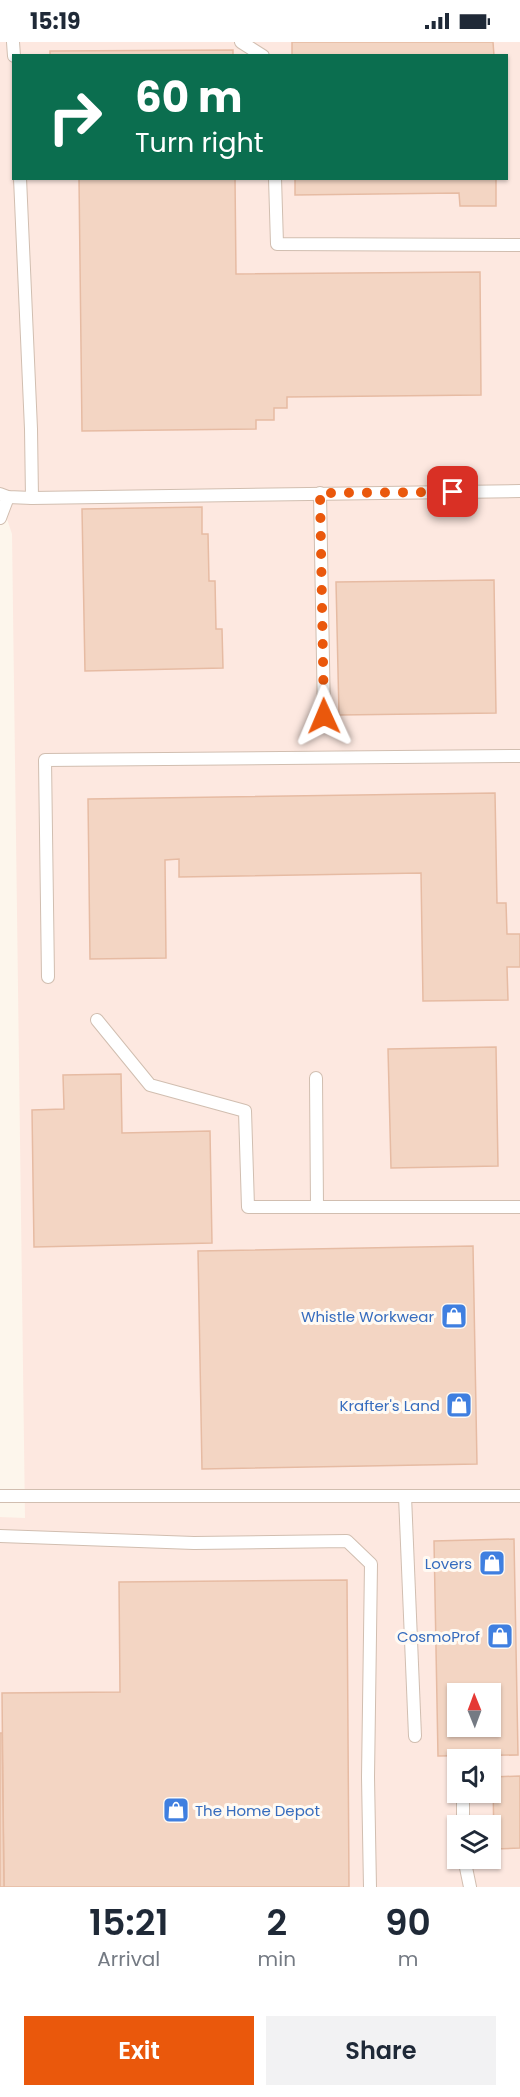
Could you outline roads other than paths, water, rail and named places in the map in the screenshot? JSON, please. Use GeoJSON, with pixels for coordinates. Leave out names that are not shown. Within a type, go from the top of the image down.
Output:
{"type":"FeatureCollection","features":[{"type":"Feature","properties":{"kind":"lane"},"geometry":{"type":"LineString","coordinates":[[241,42],[260,54]]}},
{"type":"Feature","properties":{"kind":"lane"},"geometry":{"type":"LineString","coordinates":[[20,180],[32,498]]}},
{"type":"Feature","properties":{"kind":"lane"},"geometry":{"type":"LineString","coordinates":[[275,180],[277,244],[520,245]]}},
{"type":"Feature","properties":{"kind":"lane"},"geometry":{"type":"LineString","coordinates":[[0,518],[4,496],[32,498],[520,491]]}},
{"type":"Feature","properties":{"kind":"lane"},"geometry":{"type":"LineString","coordinates":[[320,493],[324,716]]}},
{"type":"Feature","properties":{"kind":"lane"},"geometry":{"type":"LineString","coordinates":[[48,978],[45,760],[520,756]]}},
{"type":"Feature","properties":{"kind":"lane"},"geometry":{"type":"LineString","coordinates":[[97,1020],[150,1085],[245,1112],[248,1207],[520,1207]]}},
{"type":"Feature","properties":{"kind":"lane"},"geometry":{"type":"LineString","coordinates":[[316,1078],[317,1207]]}},
{"type":"Feature","properties":{"kind":"lane"},"geometry":{"type":"LineString","coordinates":[[0,1496],[520,1496]]}},
{"type":"Feature","properties":{"kind":"lane"},"geometry":{"type":"LineString","coordinates":[[405,1496],[415,1736]]}},
{"type":"Feature","properties":{"kind":"lane"},"geometry":{"type":"LineString","coordinates":[[0,1536],[194,1543],[347,1541],[371,1564],[368,1777],[370,1887]]}},
{"type":"Feature","properties":{"kind":"lane"},"geometry":{"type":"LineString","coordinates":[[466,1869],[470,1887]]}},
{"type":"Feature","properties":{"kind":"place","name":"Whistle Workwear"},"geometry":{"type":"Point","coordinates":[454,1316]}},
{"type":"Feature","properties":{"kind":"place","name":"Krafter's Land"},"geometry":{"type":"Point","coordinates":[459,1405]}},
{"type":"Feature","properties":{"kind":"place","name":"Lovers"},"geometry":{"type":"Point","coordinates":[492,1563]}},
{"type":"Feature","properties":{"kind":"place","name":"CosmoProf"},"geometry":{"type":"Point","coordinates":[500,1636]}},
{"type":"Feature","properties":{"kind":"place","name":"The Home Depot"},"geometry":{"type":"Point","coordinates":[176,1810]}}]}
